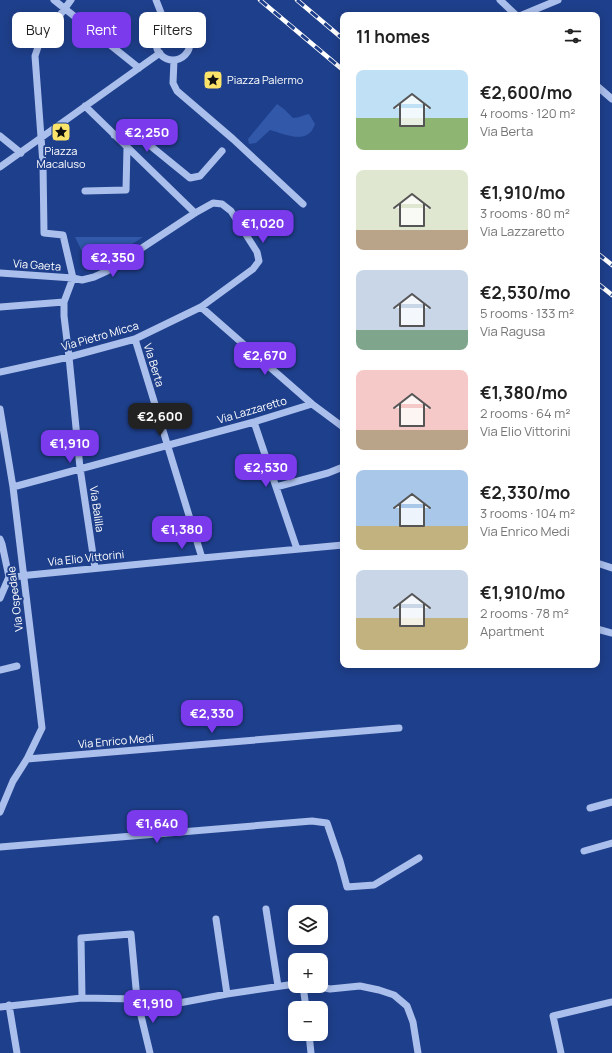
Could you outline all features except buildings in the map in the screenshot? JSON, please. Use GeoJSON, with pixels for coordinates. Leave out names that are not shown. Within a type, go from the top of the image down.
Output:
{"type":"FeatureCollection","features":[{"type":"Feature","properties":{"kind":"street"},"geometry":{"type":"LineString","coordinates":[[54,0],[139,68]]}},
{"type":"Feature","properties":{"kind":"street"},"geometry":{"type":"LineString","coordinates":[[0,307],[64,302],[73,278],[63,235],[44,233],[43,178],[36,56],[39,44],[71,0]]}},
{"type":"Feature","properties":{"kind":"street"},"geometry":{"type":"LineString","coordinates":[[156,0],[161,12]]}},
{"type":"Feature","properties":{"kind":"street"},"geometry":{"type":"LineString","coordinates":[[500,0],[513,12]]}},
{"type":"Feature","properties":{"kind":"street"},"geometry":{"type":"LineString","coordinates":[[529,12],[558,0]]}},
{"type":"Feature","properties":{"kind":"street"},"geometry":{"type":"LineString","coordinates":[[158,48],[164,57],[174,60],[186,54],[189,48]]}},
{"type":"Feature","properties":{"kind":"street"},"geometry":{"type":"LineString","coordinates":[[0,167],[160,53]]}},
{"type":"Feature","properties":{"kind":"street"},"geometry":{"type":"LineString","coordinates":[[174,60],[173,83],[177,91],[303,204]]}},
{"type":"Feature","properties":{"kind":"street"},"geometry":{"type":"LineString","coordinates":[[600,89],[612,99]]}},
{"type":"Feature","properties":{"kind":"street"},"geometry":{"type":"LineString","coordinates":[[604,92],[612,90]]}},
{"type":"Feature","properties":{"kind":"street"},"geometry":{"type":"LineString","coordinates":[[85,106],[195,213]]}},
{"type":"Feature","properties":{"kind":"street"},"geometry":{"type":"LineString","coordinates":[[114,135],[130,130],[190,178],[200,176],[222,151]]}},
{"type":"Feature","properties":{"kind":"street"},"geometry":{"type":"LineString","coordinates":[[0,136],[21,153]]}},
{"type":"Feature","properties":{"kind":"street"},"geometry":{"type":"LineString","coordinates":[[85,191],[126,190],[127,147]]}},
{"type":"Feature","properties":{"kind":"street","name":"Via Pietro Micca"},"geometry":{"type":"LineString","coordinates":[[0,372],[69,357],[135,339],[201,307],[253,269],[259,261],[257,252],[230,211],[225,206],[213,203],[195,213]]}},
{"type":"Feature","properties":{"kind":"street","name":"Via Gaeta"},"geometry":{"type":"LineString","coordinates":[[0,273],[73,278],[82,280],[94,278],[195,213]]}},
{"type":"Feature","properties":{"kind":"street","name":"Via Balilla"},"geometry":{"type":"LineString","coordinates":[[64,302],[64,316],[80,468],[95,568]]}},
{"type":"Feature","properties":{"kind":"street"},"geometry":{"type":"LineString","coordinates":[[201,307],[312,404],[340,425]]}},
{"type":"Feature","properties":{"kind":"street","name":"Via Berta"},"geometry":{"type":"LineString","coordinates":[[135,339],[202,558]]}},
{"type":"Feature","properties":{"kind":"street","name":"Via Lazzaretto"},"geometry":{"type":"LineString","coordinates":[[13,487],[254,422],[312,404]]}},
{"type":"Feature","properties":{"kind":"street","name":"Via Ospedale"},"geometry":{"type":"LineString","coordinates":[[0,409],[13,487],[42,728],[27,759],[13,781],[0,812]]}},
{"type":"Feature","properties":{"kind":"street"},"geometry":{"type":"LineString","coordinates":[[254,422],[297,549]]}},
{"type":"Feature","properties":{"kind":"street"},"geometry":{"type":"LineString","coordinates":[[276,487],[340,468]]}},
{"type":"Feature","properties":{"kind":"street"},"geometry":{"type":"LineString","coordinates":[[0,538],[9,577],[0,598]]}},
{"type":"Feature","properties":{"kind":"street","name":"Via Elio Vittorini"},"geometry":{"type":"LineString","coordinates":[[9,577],[340,545]]}},
{"type":"Feature","properties":{"kind":"street"},"geometry":{"type":"LineString","coordinates":[[600,564],[612,568]]}},
{"type":"Feature","properties":{"kind":"street"},"geometry":{"type":"LineString","coordinates":[[600,630],[612,633]]}},
{"type":"Feature","properties":{"kind":"street"},"geometry":{"type":"LineString","coordinates":[[0,670],[17,666]]}},
{"type":"Feature","properties":{"kind":"street","name":"Via Enrico Medi"},"geometry":{"type":"LineString","coordinates":[[27,759],[399,728]]}},
{"type":"Feature","properties":{"kind":"street"},"geometry":{"type":"LineString","coordinates":[[590,808],[612,802]]}},
{"type":"Feature","properties":{"kind":"street"},"geometry":{"type":"LineString","coordinates":[[0,847],[312,821],[327,823],[347,887],[374,885],[419,858]]}},
{"type":"Feature","properties":{"kind":"street"},"geometry":{"type":"LineString","coordinates":[[584,851],[612,843]]}},
{"type":"Feature","properties":{"kind":"street"},"geometry":{"type":"LineString","coordinates":[[266,909],[278,986]]}},
{"type":"Feature","properties":{"kind":"street"},"geometry":{"type":"LineString","coordinates":[[216,919],[228,994]]}},
{"type":"Feature","properties":{"kind":"street"},"geometry":{"type":"LineString","coordinates":[[82,998],[81,938],[131,934],[137,999],[150,1053]]}},
{"type":"Feature","properties":{"kind":"street"},"geometry":{"type":"LineString","coordinates":[[0,1007],[82,998],[137,999],[162,1006],[288,985]]}},
{"type":"Feature","properties":{"kind":"street"},"geometry":{"type":"LineString","coordinates":[[328,988],[360,986],[394,995],[407,1006],[413,1022],[418,1053]]}},
{"type":"Feature","properties":{"kind":"street"},"geometry":{"type":"LineString","coordinates":[[561,1053],[553,1016],[612,1002]]}},
{"type":"Feature","properties":{"kind":"street"},"geometry":{"type":"LineString","coordinates":[[9,1005],[18,1053]]}},
{"type":"Feature","properties":{"kind":"street"},"geometry":{"type":"LineString","coordinates":[[310,1041],[311,1053]]}},
{"type":"Feature","properties":{"kind":"shaded area"},"geometry":{"type":"Polygon","coordinates":[[[277,104],[293,118],[309,114],[315,124],[312,131],[302,137],[296,137],[270,130],[256,143],[249,144],[248,139],[277,104]]]}},
{"type":"Feature","properties":{"kind":"shaded area"},"geometry":{"type":"Polygon","coordinates":[[[75,237],[143,237],[95,267],[89,266],[75,237]]]}},
{"type":"Feature","properties":{"kind":"railway"},"geometry":{"type":"LineString","coordinates":[[260,0],[340,67]]}},
{"type":"Feature","properties":{"kind":"railway"},"geometry":{"type":"LineString","coordinates":[[297,0],[340,36]]}},
{"type":"Feature","properties":{"kind":"railway"},"geometry":{"type":"LineString","coordinates":[[600,255],[612,265]]}},
{"type":"Feature","properties":{"kind":"railway"},"geometry":{"type":"LineString","coordinates":[[600,285],[612,295]]}},
{"type":"Feature","properties":{"kind":"place","name":"Piazza Palermo"},"geometry":{"type":"Point","coordinates":[213,80]}},
{"type":"Feature","properties":{"kind":"place","name":"Piazza Macaluso"},"geometry":{"type":"Point","coordinates":[61,132]}}]}
